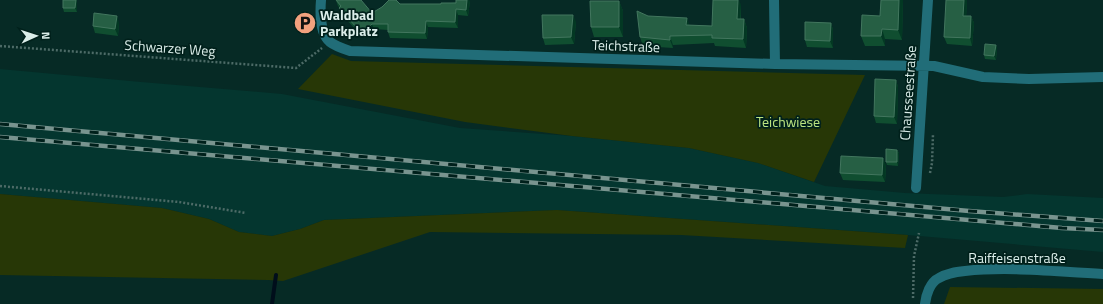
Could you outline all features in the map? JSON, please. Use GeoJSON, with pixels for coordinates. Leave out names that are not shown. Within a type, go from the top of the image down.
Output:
{"type":"FeatureCollection","features":[{"type":"Feature","properties":{"kind":"street"},"geometry":{"type":"LineString","coordinates":[[321,0],[320,15],[323,31],[330,42]]}},
{"type":"Feature","properties":{"kind":"street"},"geometry":{"type":"LineString","coordinates":[[774,0],[775,64]]}},
{"type":"Feature","properties":{"kind":"street","name":"Chausseestraße"},"geometry":{"type":"LineString","coordinates":[[916,188],[928,0]]}},
{"type":"Feature","properties":{"kind":"street","name":"Teichstraße"},"geometry":{"type":"LineString","coordinates":[[330,42],[350,51],[775,64],[934,66],[983,77],[1029,79],[1103,77]]}},
{"type":"Feature","properties":{"kind":"street","name":"Raiffeisenstraße"},"geometry":{"type":"LineString","coordinates":[[925,304],[929,288],[938,278],[950,273],[1011,269],[1103,274]]}},
{"type":"Feature","properties":{"kind":"path","name":"Schwarzer Weg"},"geometry":{"type":"LineString","coordinates":[[0,46],[296,68],[330,42]]}},
{"type":"Feature","properties":{"kind":"path"},"geometry":{"type":"LineString","coordinates":[[0,186],[179,202],[246,213]]}},
{"type":"Feature","properties":{"kind":"path"},"geometry":{"type":"LineString","coordinates":[[912,304],[914,256],[919,233]]}},
{"type":"Feature","properties":{"kind":"shaded area"},"geometry":{"type":"Polygon","coordinates":[[[0,69],[282,94],[460,128],[572,136],[689,148],[758,163],[825,186],[905,193],[1003,197],[1027,194],[1103,198],[1103,252],[908,235],[557,210],[324,220],[300,229],[272,236],[239,232],[209,219],[162,208],[0,194],[0,69]]]}},
{"type":"Feature","properties":{"kind":"green space","name":"Teichwiese"},"geometry":{"type":"Polygon","coordinates":[[[332,54],[351,61],[865,75],[814,182],[758,163],[689,148],[572,136],[465,122],[298,89],[332,54]]]}},
{"type":"Feature","properties":{"kind":"green space"},"geometry":{"type":"Polygon","coordinates":[[[0,194],[162,208],[209,219],[239,232],[272,236],[300,229],[324,220],[557,210],[908,235],[905,248],[681,235],[430,232],[283,281],[0,275],[0,194]]]}},
{"type":"Feature","properties":{"kind":"green space"},"geometry":{"type":"Polygon","coordinates":[[[950,287],[1103,289],[1103,304],[944,304],[950,287]]]}},
{"type":"Feature","properties":{"kind":"building"},"geometry":{"type":"Polygon","coordinates":[[[63,0],[76,0],[75,8],[63,8],[63,0]]]}},
{"type":"Feature","properties":{"kind":"building"},"geometry":{"type":"Polygon","coordinates":[[[336,0],[361,0],[372,13],[382,7],[389,0],[396,0],[400,4],[441,4],[456,3],[456,0],[467,0],[466,10],[456,9],[455,22],[426,21],[425,33],[388,32],[388,24],[372,24],[363,32],[358,27],[357,28],[339,8],[341,6],[336,0]]]}},
{"type":"Feature","properties":{"kind":"building"},"geometry":{"type":"Polygon","coordinates":[[[713,0],[738,0],[737,19],[744,19],[743,39],[712,38],[712,35],[670,36],[670,40],[640,37],[637,11],[648,16],[687,18],[686,25],[712,26],[713,0]]]}},
{"type":"Feature","properties":{"kind":"building"},"geometry":{"type":"Polygon","coordinates":[[[881,0],[899,0],[898,30],[882,29],[881,36],[861,36],[862,15],[880,16],[881,0]]]}},
{"type":"Feature","properties":{"kind":"building"},"geometry":{"type":"Polygon","coordinates":[[[946,0],[964,0],[963,16],[971,16],[970,38],[944,37],[946,0]]]}},
{"type":"Feature","properties":{"kind":"building"},"geometry":{"type":"Polygon","coordinates":[[[590,1],[619,1],[619,27],[591,27],[590,1]]]}},
{"type":"Feature","properties":{"kind":"building"},"geometry":{"type":"Polygon","coordinates":[[[94,13],[117,16],[115,29],[93,26],[94,13]]]}},
{"type":"Feature","properties":{"kind":"building"},"geometry":{"type":"Polygon","coordinates":[[[542,15],[573,15],[571,37],[543,38],[542,15]]]}},
{"type":"Feature","properties":{"kind":"building"},"geometry":{"type":"Polygon","coordinates":[[[805,22],[831,23],[830,41],[805,40],[805,22]]]}},
{"type":"Feature","properties":{"kind":"building"},"geometry":{"type":"Polygon","coordinates":[[[985,44],[996,45],[994,56],[984,55],[985,44]]]}},
{"type":"Feature","properties":{"kind":"building"},"geometry":{"type":"Polygon","coordinates":[[[875,79],[896,80],[894,117],[874,116],[875,79]]]}},
{"type":"Feature","properties":{"kind":"building"},"geometry":{"type":"Polygon","coordinates":[[[886,149],[897,150],[897,162],[886,162],[886,149]]]}},
{"type":"Feature","properties":{"kind":"building"},"geometry":{"type":"Polygon","coordinates":[[[841,156],[883,158],[882,175],[840,173],[841,156]]]}},
{"type":"Feature","properties":{"kind":"waterway"},"geometry":{"type":"LineString","coordinates":[[272,304],[276,275]]}},
{"type":"Feature","properties":{"kind":"railway"},"geometry":{"type":"LineString","coordinates":[[0,124],[969,211],[1103,221]]}},
{"type":"Feature","properties":{"kind":"railway"},"geometry":{"type":"LineString","coordinates":[[0,137],[1062,228],[1103,230]]}},
{"type":"Feature","properties":{"kind":"place","name":"Waldbad Parkplatz"},"geometry":{"type":"Point","coordinates":[305,23]}}]}
